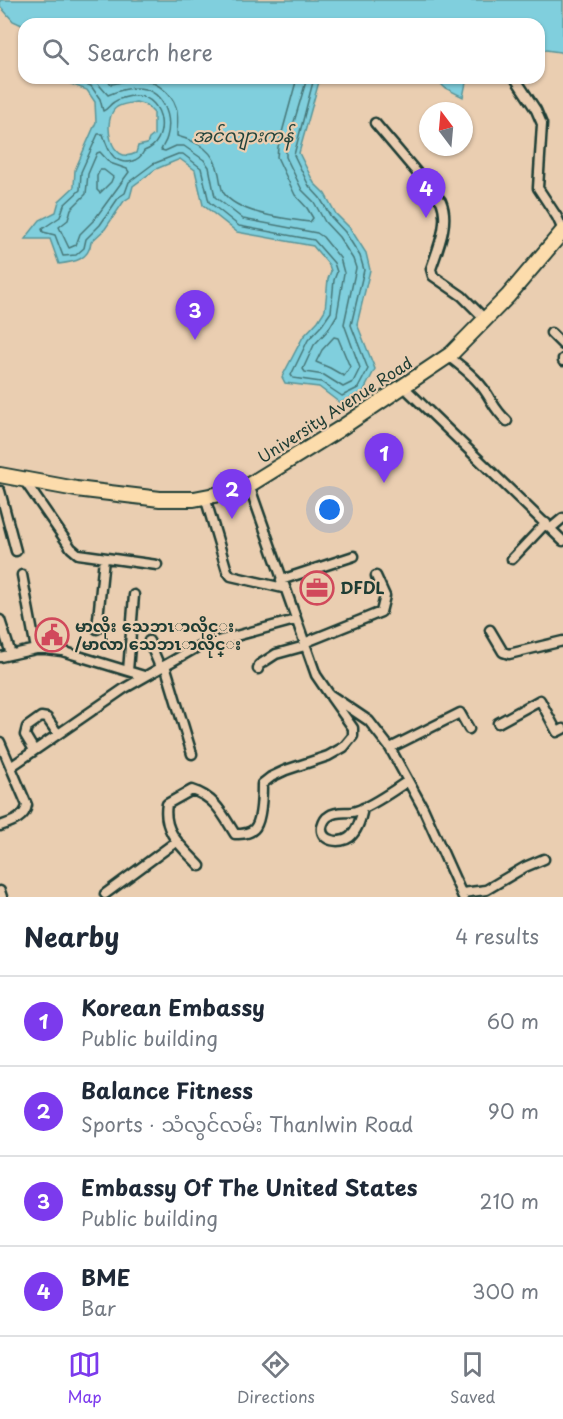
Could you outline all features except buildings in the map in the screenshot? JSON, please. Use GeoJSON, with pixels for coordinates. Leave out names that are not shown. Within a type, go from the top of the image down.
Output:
{"type":"FeatureCollection","features":[{"type":"Feature","properties":{"kind":"main road","name":"University Avenue Road"},"geometry":{"type":"LineString","coordinates":[[0,475],[76,489],[160,499],[194,499],[249,486],[404,387],[448,356],[508,297],[562,234]]}},
{"type":"Feature","properties":{"kind":"street"},"geometry":{"type":"LineString","coordinates":[[519,84],[542,124],[538,188],[557,217],[562,234]]}},
{"type":"Feature","properties":{"kind":"street"},"geometry":{"type":"LineString","coordinates":[[375,123],[415,168],[445,209],[445,220],[431,269],[433,276],[462,296],[486,320]]}},
{"type":"Feature","properties":{"kind":"street"},"geometry":{"type":"LineString","coordinates":[[551,333],[563,345]]}},
{"type":"Feature","properties":{"kind":"street"},"geometry":{"type":"LineString","coordinates":[[448,356],[467,370],[486,392],[495,410],[507,421]]}},
{"type":"Feature","properties":{"kind":"street"},"geometry":{"type":"LineString","coordinates":[[404,387],[563,540]]}},
{"type":"Feature","properties":{"kind":"street"},"geometry":{"type":"LineString","coordinates":[[23,479],[71,548],[78,554],[157,565]]}},
{"type":"Feature","properties":{"kind":"street"},"geometry":{"type":"LineString","coordinates":[[200,867],[168,829],[165,816],[167,804],[192,790],[201,792],[213,801],[235,834],[246,834],[254,829],[258,822],[262,784],[272,777],[328,756],[344,747],[353,736],[353,728],[343,717],[316,675],[249,486]]}},
{"type":"Feature","properties":{"kind":"street"},"geometry":{"type":"LineString","coordinates":[[0,491],[16,551]]}},
{"type":"Feature","properties":{"kind":"street"},"geometry":{"type":"LineString","coordinates":[[205,497],[227,571],[231,576],[282,584],[354,556]]}},
{"type":"Feature","properties":{"kind":"street"},"geometry":{"type":"LineString","coordinates":[[512,559],[548,526],[563,518]]}},
{"type":"Feature","properties":{"kind":"street"},"geometry":{"type":"LineString","coordinates":[[97,629],[104,558]]}},
{"type":"Feature","properties":{"kind":"street"},"geometry":{"type":"LineString","coordinates":[[22,575],[36,649]]}},
{"type":"Feature","properties":{"kind":"street"},"geometry":{"type":"LineString","coordinates":[[258,669],[259,665],[276,654],[381,612],[385,596],[376,576]]}},
{"type":"Feature","properties":{"kind":"street"},"geometry":{"type":"LineString","coordinates":[[128,671],[134,595]]}},
{"type":"Feature","properties":{"kind":"street"},"geometry":{"type":"LineString","coordinates":[[0,620],[11,654]]}},
{"type":"Feature","properties":{"kind":"street"},"geometry":{"type":"LineString","coordinates":[[12,766],[144,676],[199,646],[295,620]]}},
{"type":"Feature","properties":{"kind":"street"},"geometry":{"type":"LineString","coordinates":[[490,630],[503,652],[509,654],[563,641]]}},
{"type":"Feature","properties":{"kind":"street"},"geometry":{"type":"LineString","coordinates":[[149,641],[163,666],[192,754]]}},
{"type":"Feature","properties":{"kind":"street"},"geometry":{"type":"LineString","coordinates":[[0,657],[36,649],[62,651],[144,676]]}},
{"type":"Feature","properties":{"kind":"street"},"geometry":{"type":"LineString","coordinates":[[329,694],[369,721],[390,748],[463,895],[486,890],[525,867],[544,859]]}},
{"type":"Feature","properties":{"kind":"street"},"geometry":{"type":"LineString","coordinates":[[498,723],[540,700],[557,732],[563,729]]}},
{"type":"Feature","properties":{"kind":"street"},"geometry":{"type":"LineString","coordinates":[[390,748],[460,713],[469,729]]}},
{"type":"Feature","properties":{"kind":"street"},"geometry":{"type":"LineString","coordinates":[[34,750],[25,735],[27,727],[41,717],[47,718],[58,734]]}},
{"type":"Feature","properties":{"kind":"street"},"geometry":{"type":"LineString","coordinates":[[0,742],[12,766],[27,809],[21,817],[0,826]]}},
{"type":"Feature","properties":{"kind":"street"},"geometry":{"type":"LineString","coordinates":[[363,808],[357,830],[349,838],[341,842],[334,841],[322,832],[322,825],[328,816],[363,808],[408,781]]}},
{"type":"Feature","properties":{"kind":"street"},"geometry":{"type":"LineString","coordinates":[[105,894],[177,841]]}},
{"type":"Feature","properties":{"kind":"street"},"geometry":{"type":"LineString","coordinates":[[0,891],[2,897]]}},
{"type":"Feature","properties":{"kind":"water"},"geometry":{"type":"Polygon","coordinates":[[[0,0],[563,0],[563,55],[560,52],[545,50],[545,18],[18,18],[18,23],[13,21],[0,6],[0,0]]]}},
{"type":"Feature","properties":{"kind":"water","name":"အင်လျားကန်"},"geometry":{"type":"Polygon","coordinates":[[[71,84],[318,84],[299,153],[314,183],[325,194],[336,214],[350,228],[366,253],[370,270],[357,324],[375,369],[363,392],[340,403],[319,387],[285,383],[282,377],[303,337],[325,310],[331,271],[329,265],[313,246],[237,232],[203,205],[195,170],[180,159],[156,169],[133,186],[130,197],[124,201],[105,229],[91,242],[87,253],[80,259],[59,264],[50,239],[25,239],[40,220],[56,212],[59,201],[74,187],[75,170],[96,122],[95,102],[87,90],[71,84]],[[136,102],[117,107],[112,113],[109,130],[114,147],[120,153],[127,155],[136,153],[138,146],[147,144],[154,135],[154,113],[146,105],[136,102]]]}},
{"type":"Feature","properties":{"kind":"water"},"geometry":{"type":"Polygon","coordinates":[[[441,84],[466,84],[463,97],[441,84]]]}},
{"type":"Feature","properties":{"kind":"place","name":"BME"},"geometry":{"type":"Point","coordinates":[426,218]}},
{"type":"Feature","properties":{"kind":"place","name":"Embassy Of The United States"},"geometry":{"type":"Point","coordinates":[195,340]}},
{"type":"Feature","properties":{"kind":"place","name":"Korean Embassy"},"geometry":{"type":"Point","coordinates":[384,483]}},
{"type":"Feature","properties":{"kind":"place","name":"Balance Fitness"},"geometry":{"type":"Point","coordinates":[232,519]}},
{"type":"Feature","properties":{"kind":"place","name":"DFDL"},"geometry":{"type":"Point","coordinates":[317,588]}},
{"type":"Feature","properties":{"kind":"place","name":"မာလိုး သေဘၤာလိုင္း /မာလာ သေဘၤာလိုင္း"},"geometry":{"type":"Point","coordinates":[52,635]}}]}
